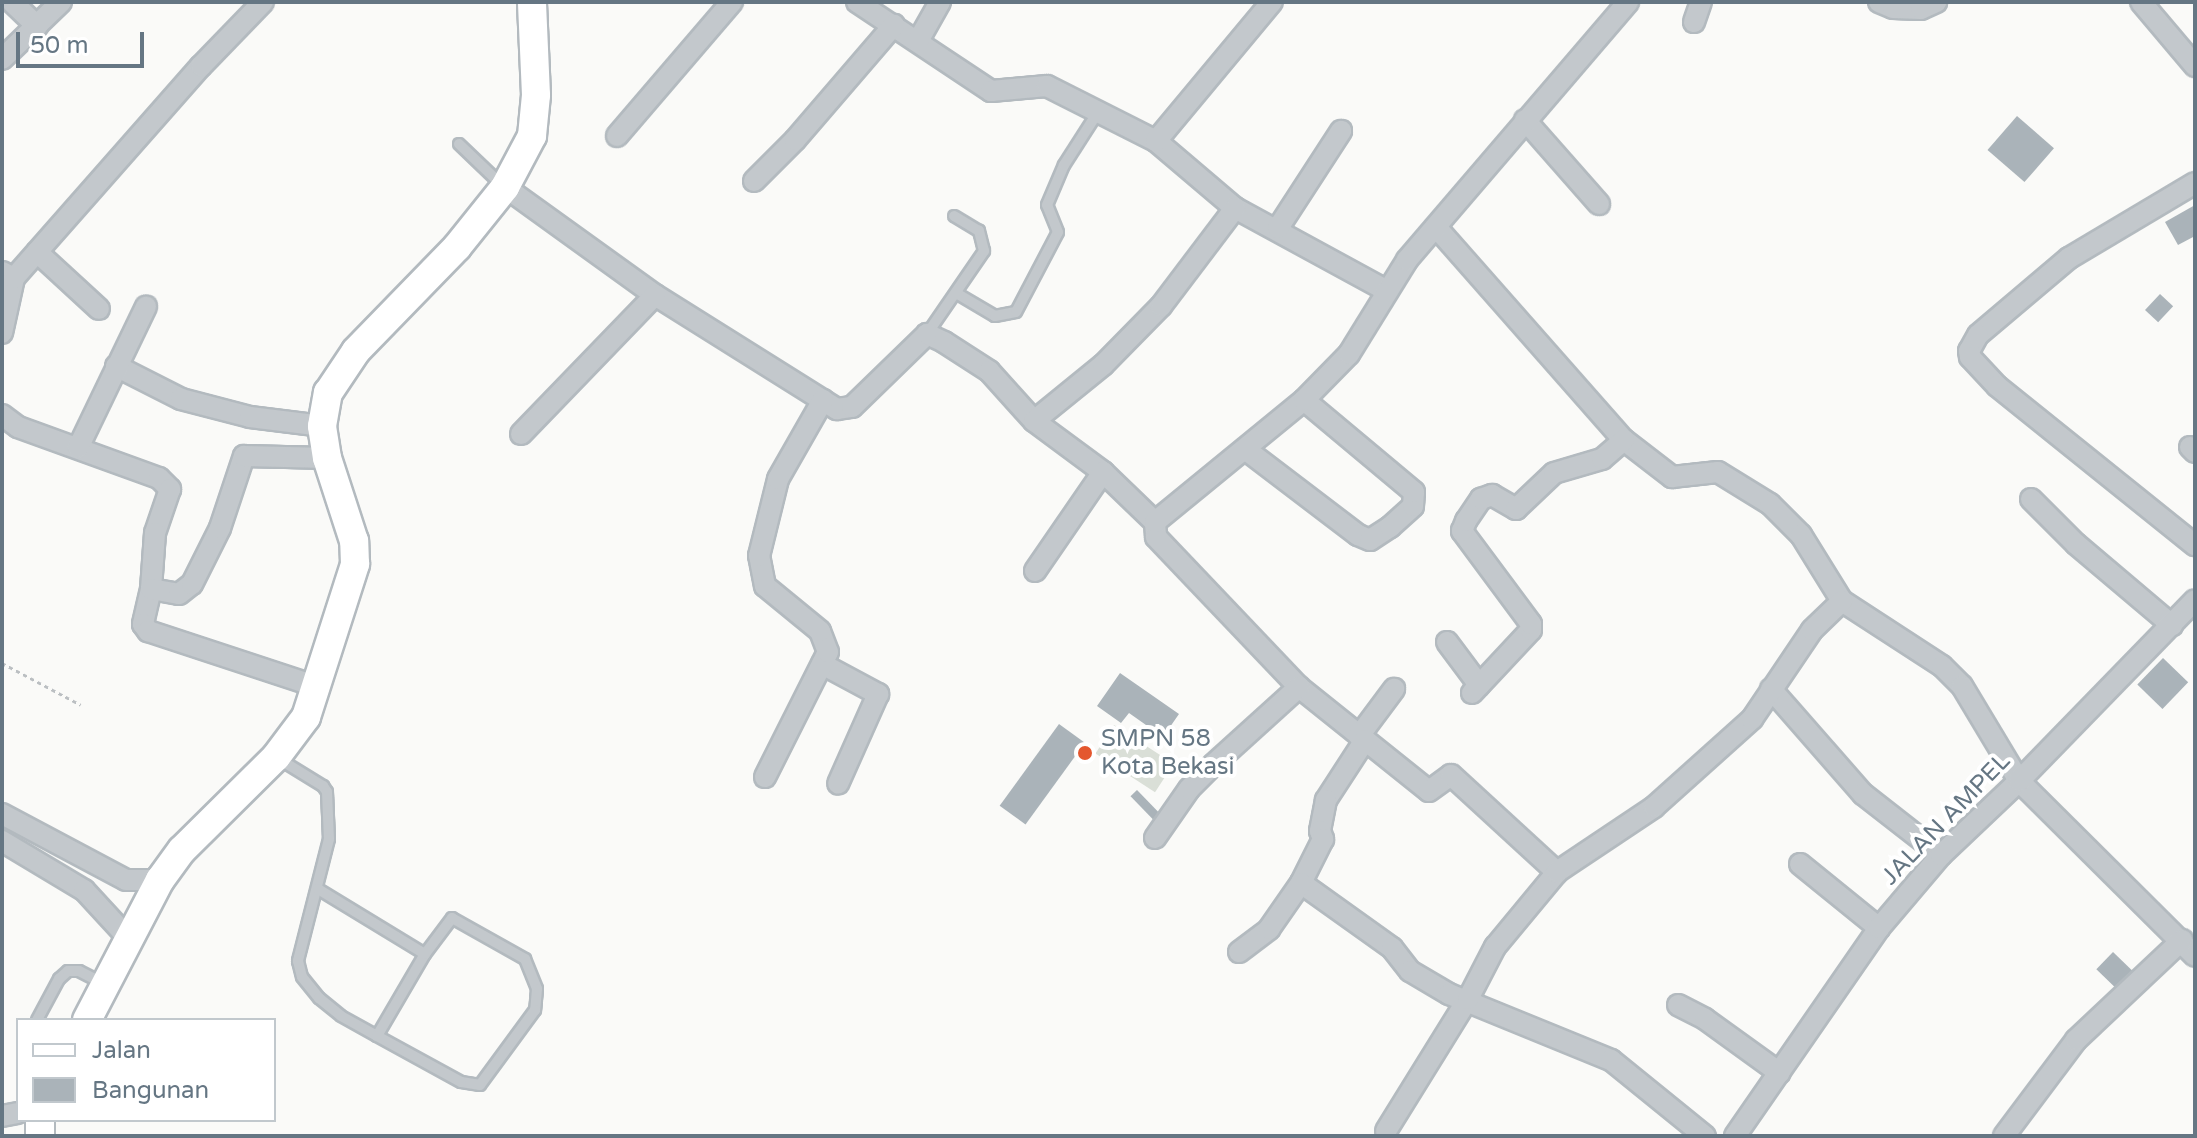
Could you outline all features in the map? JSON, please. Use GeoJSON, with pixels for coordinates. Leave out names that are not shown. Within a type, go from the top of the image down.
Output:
{"type":"FeatureCollection","features":[{"type":"Feature","properties":{"kind":"main road"},"geometry":{"type":"LineString","coordinates":[[88,1018],[160,880],[182,850],[276,757],[306,717],[355,564],[354,541],[327,458],[322,426],[328,393],[356,351],[457,247],[505,187],[532,136],[536,95],[532,2]]}},
{"type":"Feature","properties":{"kind":"street"},"geometry":{"type":"LineString","coordinates":[[12,2],[37,26]]}},
{"type":"Feature","properties":{"kind":"street"},"geometry":{"type":"LineString","coordinates":[[2,59],[61,2]]}},
{"type":"Feature","properties":{"kind":"street"},"geometry":{"type":"LineString","coordinates":[[2,333],[8,275],[37,252],[201,66],[263,2]]}},
{"type":"Feature","properties":{"kind":"street"},"geometry":{"type":"LineString","coordinates":[[617,136],[732,2]]}},
{"type":"Feature","properties":{"kind":"street"},"geometry":{"type":"LineString","coordinates":[[918,41],[940,2]]}},
{"type":"Feature","properties":{"kind":"street"},"geometry":{"type":"LineString","coordinates":[[1156,141],[1272,2]]}},
{"type":"Feature","properties":{"kind":"street"},"geometry":{"type":"LineString","coordinates":[[1155,522],[1304,400],[1349,354],[1407,260],[1628,2]]}},
{"type":"Feature","properties":{"kind":"street"},"geometry":{"type":"LineString","coordinates":[[1694,22],[1701,2]]}},
{"type":"Feature","properties":{"kind":"street"},"geometry":{"type":"LineString","coordinates":[[1879,2],[1893,8],[1921,9],[1936,2]]}},
{"type":"Feature","properties":{"kind":"street"},"geometry":{"type":"LineString","coordinates":[[2141,2],[2195,66]]}},
{"type":"Feature","properties":{"kind":"street"},"geometry":{"type":"LineString","coordinates":[[864,4],[991,91],[1047,86],[1156,141],[1235,208],[1278,228],[1387,291]]}},
{"type":"Feature","properties":{"kind":"street"},"geometry":{"type":"LineString","coordinates":[[754,181],[795,140],[894,25]]}},
{"type":"Feature","properties":{"kind":"street"},"geometry":{"type":"LineString","coordinates":[[1525,120],[1599,204]]}},
{"type":"Feature","properties":{"kind":"street"},"geometry":{"type":"LineString","coordinates":[[1278,228],[1341,131]]}},
{"type":"Feature","properties":{"kind":"street"},"geometry":{"type":"LineString","coordinates":[[2195,183],[2069,258],[1978,335],[1969,351],[1970,357],[1997,386],[2195,545]]}},
{"type":"Feature","properties":{"kind":"street"},"geometry":{"type":"LineString","coordinates":[[505,187],[655,295],[837,409],[852,407],[927,334],[989,371],[1034,421],[1103,472],[1155,522],[1156,537],[1299,687],[1429,791],[1451,775],[1557,872]]}},
{"type":"Feature","properties":{"kind":"street"},"geometry":{"type":"LineString","coordinates":[[1034,421],[1103,365],[1161,306],[1235,208]]}},
{"type":"Feature","properties":{"kind":"street"},"geometry":{"type":"LineString","coordinates":[[1436,227],[1624,440],[1672,477],[1718,472],[1770,504],[1801,535],[1842,601],[1942,666],[1962,686],[2019,781],[2188,948],[2076,1040],[2004,1136]]}},
{"type":"Feature","properties":{"kind":"street"},"geometry":{"type":"LineString","coordinates":[[37,252],[99,309]]}},
{"type":"Feature","properties":{"kind":"street"},"geometry":{"type":"LineString","coordinates":[[521,434],[655,295]]}},
{"type":"Feature","properties":{"kind":"street"},"geometry":{"type":"LineString","coordinates":[[78,448],[146,307]]}},
{"type":"Feature","properties":{"kind":"street"},"geometry":{"type":"LineString","coordinates":[[116,366],[181,399],[250,417],[322,426]]}},
{"type":"Feature","properties":{"kind":"street"},"geometry":{"type":"LineString","coordinates":[[765,777],[828,652],[820,631],[765,586],[759,556],[778,479],[823,400]]}},
{"type":"Feature","properties":{"kind":"street"},"geometry":{"type":"LineString","coordinates":[[1245,449],[1366,539],[1375,539],[1390,527],[1413,506],[1414,492],[1304,400]]}},
{"type":"Feature","properties":{"kind":"street"},"geometry":{"type":"LineString","coordinates":[[2,415],[18,427],[159,478],[170,489],[155,533],[151,589],[143,624],[148,631],[318,687]]}},
{"type":"Feature","properties":{"kind":"street"},"geometry":{"type":"LineString","coordinates":[[1447,642],[1476,689],[1531,630],[1531,624],[1462,531],[1481,499],[1492,495],[1516,509],[1554,473],[1602,459],[1624,440]]}},
{"type":"Feature","properties":{"kind":"street"},"geometry":{"type":"LineString","coordinates":[[151,589],[179,594],[192,584],[220,528],[244,456],[327,458]]}},
{"type":"Feature","properties":{"kind":"street"},"geometry":{"type":"LineString","coordinates":[[1035,571],[1103,472]]}},
{"type":"Feature","properties":{"kind":"street"},"geometry":{"type":"LineString","coordinates":[[2031,499],[2076,544],[2172,625]]}},
{"type":"Feature","properties":{"kind":"street","name":"JALAN AMPEL"},"geometry":{"type":"LineString","coordinates":[[1735,1136],[1879,928],[1941,855],[2019,781],[2195,600]]}},
{"type":"Feature","properties":{"kind":"street"},"geometry":{"type":"LineString","coordinates":[[1386,1131],[1468,999],[1495,947],[1557,872],[1654,807],[1752,719],[1812,630],[1842,601]]}},
{"type":"Feature","properties":{"kind":"street"},"geometry":{"type":"LineString","coordinates":[[822,664],[878,694],[838,784]]}},
{"type":"Feature","properties":{"kind":"street"},"geometry":{"type":"LineString","coordinates":[[1155,838],[1197,781],[1299,687]]}},
{"type":"Feature","properties":{"kind":"street"},"geometry":{"type":"LineString","coordinates":[[1239,952],[1269,929],[1301,883],[1323,839],[1320,831],[1326,800],[1394,689]]}},
{"type":"Feature","properties":{"kind":"street"},"geometry":{"type":"LineString","coordinates":[[1771,689],[1863,794],[1941,855]]}},
{"type":"Feature","properties":{"kind":"street"},"geometry":{"type":"LineString","coordinates":[[2,814],[126,880],[160,880]]}},
{"type":"Feature","properties":{"kind":"street"},"geometry":{"type":"LineString","coordinates":[[2,841],[84,890],[129,939]]}},
{"type":"Feature","properties":{"kind":"street"},"geometry":{"type":"LineString","coordinates":[[1800,864],[1879,928]]}},
{"type":"Feature","properties":{"kind":"street"},"geometry":{"type":"LineString","coordinates":[[1301,883],[1392,948],[1410,971],[1449,994],[1468,999],[1611,1060],[1705,1136]]}},
{"type":"Feature","properties":{"kind":"street"},"geometry":{"type":"LineString","coordinates":[[1678,1005],[1705,1019],[1780,1073]]}},
{"type":"Feature","properties":{"kind":"lane"},"geometry":{"type":"LineString","coordinates":[[956,293],[995,316],[1016,312],[1058,232],[1047,205],[1064,165],[1098,112]]}},
{"type":"Feature","properties":{"kind":"lane"},"geometry":{"type":"LineString","coordinates":[[459,144],[505,187]]}},
{"type":"Feature","properties":{"kind":"lane"},"geometry":{"type":"LineString","coordinates":[[927,334],[984,251],[979,231],[954,216]]}},
{"type":"Feature","properties":{"kind":"lane"},"geometry":{"type":"LineString","coordinates":[[276,757],[323,786],[327,792],[329,839],[298,961],[302,977],[341,1016],[377,1036],[461,1082],[480,1085],[535,1010],[537,989],[525,959],[452,918],[425,954],[377,1036]]}},
{"type":"Feature","properties":{"kind":"lane"},"geometry":{"type":"LineString","coordinates":[[318,889],[425,954]]}},
{"type":"Feature","properties":{"kind":"lane"},"geometry":{"type":"LineString","coordinates":[[38,1018],[59,979],[68,971],[79,971],[106,985]]}},
{"type":"Feature","properties":{"kind":"path"},"geometry":{"type":"LineString","coordinates":[[2,663],[81,705]]}},
{"type":"Feature","properties":{"kind":"shaded area"},"geometry":{"type":"Polygon","coordinates":[[[1114,725],[1174,764],[1155,792],[1095,754],[1114,725]]]}},
{"type":"Feature","properties":{"kind":"building"},"geometry":{"type":"Polygon","coordinates":[[[2017,116],[2054,148],[2024,182],[1987,150],[2017,116]]]}},
{"type":"Feature","properties":{"kind":"building"},"geometry":{"type":"Polygon","coordinates":[[[2195,205],[2195,236],[2178,245],[2165,222],[2195,205]]]}},
{"type":"Feature","properties":{"kind":"building"},"geometry":{"type":"Polygon","coordinates":[[[2160,294],[2173,306],[2158,322],[2145,310],[2160,294]]]}},
{"type":"Feature","properties":{"kind":"building"},"geometry":{"type":"Polygon","coordinates":[[[2163,658],[2188,682],[2162,709],[2137,685],[2163,658]]]}},
{"type":"Feature","properties":{"kind":"building"},"geometry":{"type":"Polygon","coordinates":[[[1120,673],[1179,714],[1163,737],[1129,713],[1121,723],[1097,706],[1120,673]]]}},
{"type":"Feature","properties":{"kind":"building"},"geometry":{"type":"Polygon","coordinates":[[[1059,724],[1085,743],[1026,825],[1000,806],[1059,724]]]}},
{"type":"Feature","properties":{"kind":"building"},"geometry":{"type":"Polygon","coordinates":[[[1137,790],[1163,817],[1156,823],[1131,796],[1137,790]]]}},
{"type":"Feature","properties":{"kind":"building"},"geometry":{"type":"Polygon","coordinates":[[[2113,952],[2136,974],[2119,991],[2096,969],[2113,952]]]}},
{"type":"Feature","properties":{"kind":"place","name":"SMPN 58 Kota Bekasi"},"geometry":{"type":"Point","coordinates":[1085,753]}}]}
